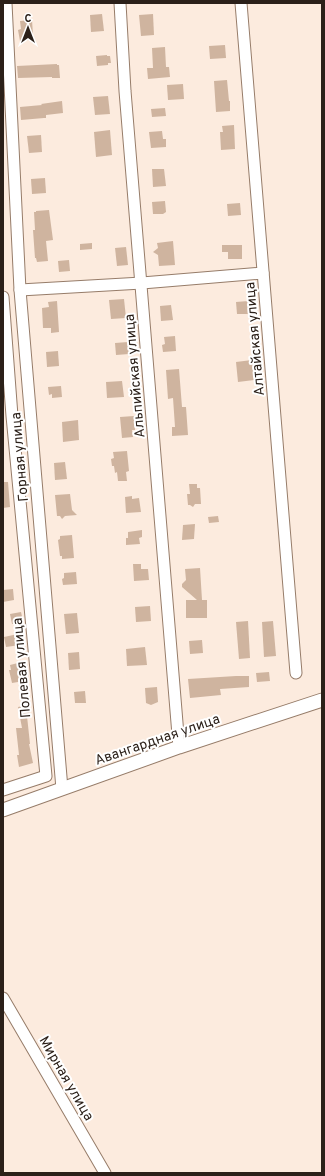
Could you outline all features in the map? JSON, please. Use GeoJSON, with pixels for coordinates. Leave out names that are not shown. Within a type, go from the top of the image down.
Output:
{"type":"FeatureCollection","features":[{"type":"Feature","properties":{"kind":"main road","name":"Авангардная улица"},"geometry":{"type":"LineString","coordinates":[[3,810],[179,747],[322,700]]}},
{"type":"Feature","properties":{"kind":"street","name":"Горная улица"},"geometry":{"type":"LineString","coordinates":[[6,3],[20,290],[62,789]]}},
{"type":"Feature","properties":{"kind":"street","name":"Альпийская улица"},"geometry":{"type":"LineString","coordinates":[[120,3],[125,91],[142,282],[179,747]]}},
{"type":"Feature","properties":{"kind":"street","name":"Алтайская улица"},"geometry":{"type":"LineString","coordinates":[[241,3],[296,673]]}},
{"type":"Feature","properties":{"kind":"street"},"geometry":{"type":"LineString","coordinates":[[20,290],[263,273]]}},
{"type":"Feature","properties":{"kind":"street","name":"Полевая улица"},"geometry":{"type":"LineString","coordinates":[[3,297],[12,416],[46,776],[3,790]]}},
{"type":"Feature","properties":{"kind":"street","name":"Мирная улица"},"geometry":{"type":"LineString","coordinates":[[3,998],[105,1173]]}},
{"type":"Feature","properties":{"kind":"building"},"geometry":{"type":"Polygon","coordinates":[[[102,14],[104,31],[91,32],[90,15],[102,14]]]}},
{"type":"Feature","properties":{"kind":"building"},"geometry":{"type":"Polygon","coordinates":[[[153,14],[154,35],[141,36],[139,15],[153,14]]]}},
{"type":"Feature","properties":{"kind":"building"},"geometry":{"type":"Polygon","coordinates":[[[32,20],[33,35],[28,35],[29,40],[20,41],[18,30],[21,29],[20,21],[32,20]]]}},
{"type":"Feature","properties":{"kind":"building"},"geometry":{"type":"Polygon","coordinates":[[[225,45],[226,58],[210,59],[209,46],[225,45]]]}},
{"type":"Feature","properties":{"kind":"building"},"geometry":{"type":"Polygon","coordinates":[[[165,47],[166,67],[169,67],[170,77],[148,79],[147,68],[153,68],[152,48],[165,47]]]}},
{"type":"Feature","properties":{"kind":"building"},"geometry":{"type":"Polygon","coordinates":[[[96,56],[110,56],[111,63],[108,63],[108,65],[97,66],[96,56]]]}},
{"type":"Feature","properties":{"kind":"building"},"geometry":{"type":"Polygon","coordinates":[[[59,65],[60,78],[18,78],[17,66],[59,65]]]}},
{"type":"Feature","properties":{"kind":"building"},"geometry":{"type":"Polygon","coordinates":[[[227,80],[230,111],[216,112],[214,81],[227,80]]]}},
{"type":"Feature","properties":{"kind":"building"},"geometry":{"type":"Polygon","coordinates":[[[183,84],[184,99],[168,100],[167,85],[183,84]]]}},
{"type":"Feature","properties":{"kind":"building"},"geometry":{"type":"Polygon","coordinates":[[[108,96],[110,114],[95,115],[93,97],[108,96]]]}},
{"type":"Feature","properties":{"kind":"building"},"geometry":{"type":"Polygon","coordinates":[[[62,101],[63,113],[46,115],[46,118],[21,120],[20,107],[62,101]]]}},
{"type":"Feature","properties":{"kind":"building"},"geometry":{"type":"Polygon","coordinates":[[[165,108],[166,116],[152,117],[151,109],[165,108]]]}},
{"type":"Feature","properties":{"kind":"building"},"geometry":{"type":"Polygon","coordinates":[[[234,125],[235,149],[221,150],[220,132],[223,132],[222,126],[234,125]]]}},
{"type":"Feature","properties":{"kind":"building"},"geometry":{"type":"Polygon","coordinates":[[[110,130],[112,155],[96,157],[94,132],[110,130]]]}},
{"type":"Feature","properties":{"kind":"building"},"geometry":{"type":"Polygon","coordinates":[[[162,131],[163,139],[166,139],[166,147],[151,148],[149,132],[162,131]]]}},
{"type":"Feature","properties":{"kind":"building"},"geometry":{"type":"Polygon","coordinates":[[[41,135],[42,152],[29,153],[27,136],[41,135]]]}},
{"type":"Feature","properties":{"kind":"building"},"geometry":{"type":"Polygon","coordinates":[[[152,169],[164,169],[166,186],[153,187],[152,169]]]}},
{"type":"Feature","properties":{"kind":"building"},"geometry":{"type":"Polygon","coordinates":[[[45,178],[46,193],[32,194],[31,179],[45,178]]]}},
{"type":"Feature","properties":{"kind":"building"},"geometry":{"type":"Polygon","coordinates":[[[165,201],[166,212],[163,214],[153,214],[152,202],[165,201]]]}},
{"type":"Feature","properties":{"kind":"building"},"geometry":{"type":"Polygon","coordinates":[[[240,203],[241,215],[228,216],[227,204],[240,203]]]}},
{"type":"Feature","properties":{"kind":"building"},"geometry":{"type":"Polygon","coordinates":[[[49,210],[53,240],[46,241],[48,261],[37,262],[35,258],[33,230],[35,230],[34,212],[49,210]]]}},
{"type":"Feature","properties":{"kind":"building"},"geometry":{"type":"Polygon","coordinates":[[[173,241],[175,265],[159,266],[158,255],[153,252],[158,248],[157,243],[173,241]]]}},
{"type":"Feature","properties":{"kind":"building"},"geometry":{"type":"Polygon","coordinates":[[[92,243],[92,249],[80,250],[80,244],[92,243]]]}},
{"type":"Feature","properties":{"kind":"building"},"geometry":{"type":"Polygon","coordinates":[[[222,245],[242,245],[242,259],[228,259],[228,252],[222,252],[222,245]]]}},
{"type":"Feature","properties":{"kind":"building"},"geometry":{"type":"Polygon","coordinates":[[[126,247],[128,265],[117,266],[115,248],[126,247]]]}},
{"type":"Feature","properties":{"kind":"building"},"geometry":{"type":"Polygon","coordinates":[[[69,260],[70,271],[59,272],[58,261],[69,260]]]}},
{"type":"Feature","properties":{"kind":"building"},"geometry":{"type":"Polygon","coordinates":[[[124,299],[126,318],[111,319],[109,300],[124,299]]]}},
{"type":"Feature","properties":{"kind":"building"},"geometry":{"type":"Polygon","coordinates":[[[57,301],[59,332],[51,333],[51,328],[43,328],[42,308],[49,307],[48,302],[57,301]]]}},
{"type":"Feature","properties":{"kind":"building"},"geometry":{"type":"Polygon","coordinates":[[[248,301],[249,314],[237,314],[236,302],[248,301]]]}},
{"type":"Feature","properties":{"kind":"building"},"geometry":{"type":"Polygon","coordinates":[[[171,305],[173,320],[161,321],[160,306],[171,305]]]}},
{"type":"Feature","properties":{"kind":"building"},"geometry":{"type":"Polygon","coordinates":[[[175,336],[176,351],[163,352],[162,345],[165,344],[164,337],[175,336]]]}},
{"type":"Feature","properties":{"kind":"building"},"geometry":{"type":"Polygon","coordinates":[[[128,342],[129,354],[116,355],[115,343],[128,342]]]}},
{"type":"Feature","properties":{"kind":"building"},"geometry":{"type":"Polygon","coordinates":[[[58,351],[59,366],[47,367],[46,352],[58,351]]]}},
{"type":"Feature","properties":{"kind":"building"},"geometry":{"type":"Polygon","coordinates":[[[252,360],[254,380],[238,382],[236,362],[252,360]]]}},
{"type":"Feature","properties":{"kind":"building"},"geometry":{"type":"Polygon","coordinates":[[[179,369],[182,407],[186,407],[188,435],[172,436],[172,427],[175,427],[173,398],[168,399],[166,370],[179,369]]]}},
{"type":"Feature","properties":{"kind":"building"},"geometry":{"type":"Polygon","coordinates":[[[122,381],[124,397],[107,398],[106,382],[122,381]]]}},
{"type":"Feature","properties":{"kind":"building"},"geometry":{"type":"Polygon","coordinates":[[[61,386],[62,397],[52,398],[52,394],[49,395],[48,387],[61,386]]]}},
{"type":"Feature","properties":{"kind":"building"},"geometry":{"type":"Polygon","coordinates":[[[134,416],[135,430],[132,430],[133,437],[122,438],[120,417],[134,416]]]}},
{"type":"Feature","properties":{"kind":"building"},"geometry":{"type":"Polygon","coordinates":[[[78,420],[79,440],[63,442],[62,422],[78,420]]]}},
{"type":"Feature","properties":{"kind":"building"},"geometry":{"type":"Polygon","coordinates":[[[127,451],[129,471],[126,472],[127,481],[118,481],[117,472],[115,473],[114,466],[112,466],[111,459],[114,458],[113,452],[127,451]]]}},
{"type":"Feature","properties":{"kind":"building"},"geometry":{"type":"Polygon","coordinates":[[[65,462],[67,479],[55,480],[54,463],[65,462]]]}},
{"type":"Feature","properties":{"kind":"building"},"geometry":{"type":"Polygon","coordinates":[[[3,482],[8,482],[10,507],[3,508],[3,482]]]}},
{"type":"Feature","properties":{"kind":"building"},"geometry":{"type":"Polygon","coordinates":[[[189,484],[197,484],[197,488],[200,488],[201,504],[195,504],[193,507],[188,505],[187,494],[190,494],[189,484]]]}},
{"type":"Feature","properties":{"kind":"building"},"geometry":{"type":"Polygon","coordinates":[[[70,494],[72,510],[77,515],[65,516],[62,519],[60,516],[57,516],[55,495],[70,494]]]}},
{"type":"Feature","properties":{"kind":"building"},"geometry":{"type":"Polygon","coordinates":[[[132,496],[132,499],[139,498],[141,512],[126,513],[125,497],[132,496]]]}},
{"type":"Feature","properties":{"kind":"building"},"geometry":{"type":"Polygon","coordinates":[[[218,516],[219,522],[209,523],[208,517],[218,516]]]}},
{"type":"Feature","properties":{"kind":"building"},"geometry":{"type":"Polygon","coordinates":[[[195,524],[194,539],[182,540],[183,525],[195,524]]]}},
{"type":"Feature","properties":{"kind":"building"},"geometry":{"type":"Polygon","coordinates":[[[142,530],[142,537],[139,538],[140,544],[126,545],[128,532],[142,530]]]}},
{"type":"Feature","properties":{"kind":"building"},"geometry":{"type":"Polygon","coordinates":[[[72,535],[74,558],[62,559],[62,556],[60,556],[58,540],[60,539],[60,536],[72,535]]]}},
{"type":"Feature","properties":{"kind":"building"},"geometry":{"type":"Polygon","coordinates":[[[133,564],[141,564],[141,569],[148,569],[149,580],[134,581],[133,564]]]}},
{"type":"Feature","properties":{"kind":"building"},"geometry":{"type":"Polygon","coordinates":[[[200,568],[202,600],[207,600],[207,618],[186,618],[186,600],[197,600],[182,587],[182,584],[186,580],[185,569],[200,568]]]}},
{"type":"Feature","properties":{"kind":"building"},"geometry":{"type":"Polygon","coordinates":[[[76,572],[77,584],[63,585],[62,579],[64,578],[64,573],[76,572]]]}},
{"type":"Feature","properties":{"kind":"building"},"geometry":{"type":"Polygon","coordinates":[[[13,589],[14,600],[3,602],[3,590],[13,589]]]}},
{"type":"Feature","properties":{"kind":"building"},"geometry":{"type":"Polygon","coordinates":[[[150,606],[151,621],[136,622],[135,607],[150,606]]]}},
{"type":"Feature","properties":{"kind":"building"},"geometry":{"type":"Polygon","coordinates":[[[21,612],[23,621],[12,624],[10,614],[21,612]]]}},
{"type":"Feature","properties":{"kind":"building"},"geometry":{"type":"Polygon","coordinates":[[[77,613],[79,633],[66,634],[64,614],[77,613]]]}},
{"type":"Feature","properties":{"kind":"building"},"geometry":{"type":"Polygon","coordinates":[[[248,621],[250,658],[239,659],[236,622],[248,621]]]}},
{"type":"Feature","properties":{"kind":"building"},"geometry":{"type":"Polygon","coordinates":[[[273,621],[276,656],[264,657],[262,622],[273,621]]]}},
{"type":"Feature","properties":{"kind":"building"},"geometry":{"type":"Polygon","coordinates":[[[18,634],[20,645],[6,647],[4,637],[18,634]]]}},
{"type":"Feature","properties":{"kind":"building"},"geometry":{"type":"Polygon","coordinates":[[[202,640],[203,653],[190,654],[189,641],[202,640]]]}},
{"type":"Feature","properties":{"kind":"building"},"geometry":{"type":"Polygon","coordinates":[[[145,647],[147,665],[127,666],[126,649],[145,647]]]}},
{"type":"Feature","properties":{"kind":"building"},"geometry":{"type":"Polygon","coordinates":[[[79,652],[80,669],[69,670],[68,653],[79,652]]]}},
{"type":"Feature","properties":{"kind":"building"},"geometry":{"type":"Polygon","coordinates":[[[22,662],[24,681],[12,683],[9,670],[11,670],[10,665],[22,662]]]}},
{"type":"Feature","properties":{"kind":"building"},"geometry":{"type":"Polygon","coordinates":[[[269,672],[270,681],[257,682],[256,673],[269,672]]]}},
{"type":"Feature","properties":{"kind":"building"},"geometry":{"type":"Polygon","coordinates":[[[249,676],[249,687],[220,689],[221,695],[190,698],[188,679],[249,676]]]}},
{"type":"Feature","properties":{"kind":"building"},"geometry":{"type":"Polygon","coordinates":[[[157,687],[158,702],[151,705],[146,703],[145,688],[157,687]]]}},
{"type":"Feature","properties":{"kind":"building"},"geometry":{"type":"Polygon","coordinates":[[[85,691],[86,703],[75,703],[74,692],[85,691]]]}},
{"type":"Feature","properties":{"kind":"building"},"geometry":{"type":"Polygon","coordinates":[[[28,705],[30,715],[27,716],[29,744],[33,763],[19,767],[16,728],[22,728],[18,707],[28,705]]]}}]}
